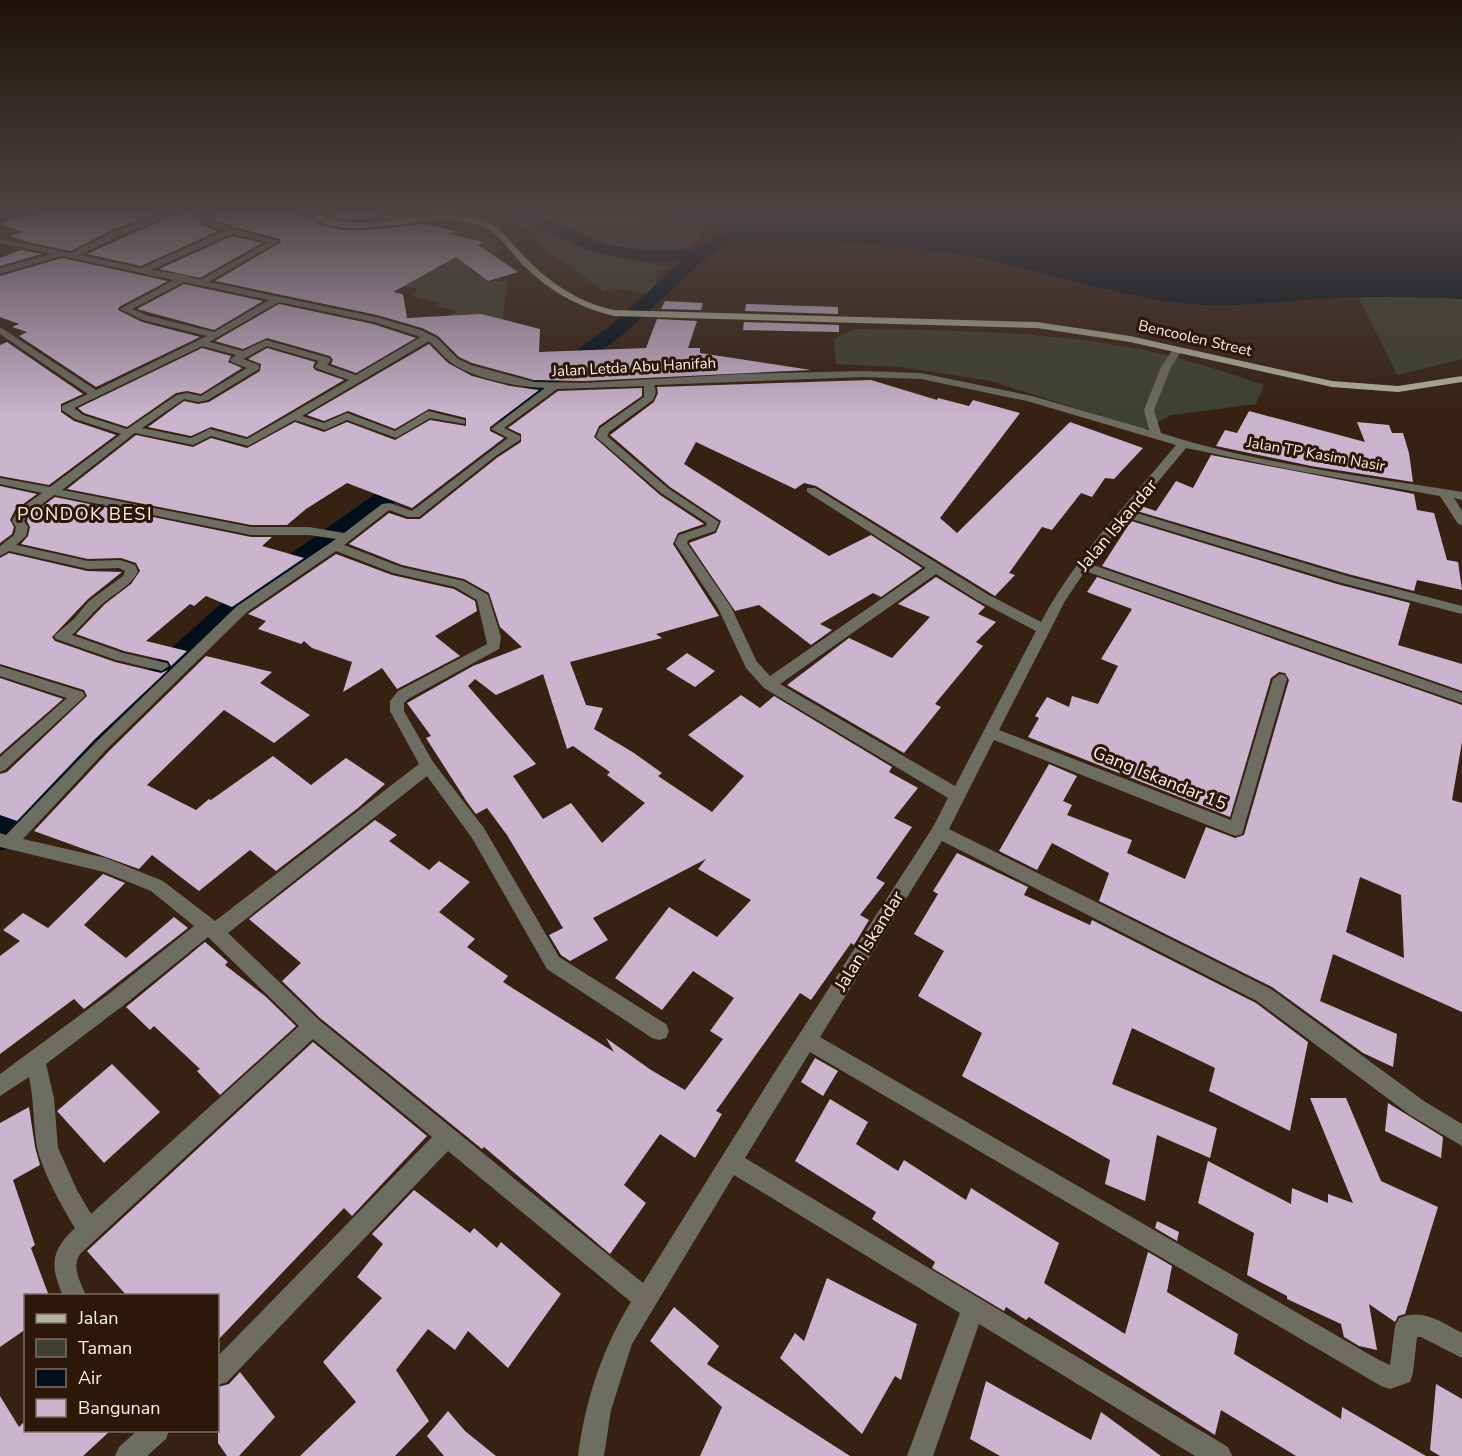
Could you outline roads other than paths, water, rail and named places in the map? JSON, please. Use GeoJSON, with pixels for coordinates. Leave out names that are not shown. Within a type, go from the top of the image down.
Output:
{"type":"FeatureCollection","features":[{"type":"Feature","properties":{"kind":"main road","name":"Bencoolen Street"},"geometry":{"type":"LineString","coordinates":[[546,281],[566,297],[592,309],[614,313],[1037,324],[1084,330],[1332,384],[1371,389],[1398,389],[1462,379]]}},
{"type":"Feature","properties":{"kind":"street"},"geometry":{"type":"LineString","coordinates":[[179,281],[125,309],[146,318],[215,335]]}},
{"type":"Feature","properties":{"kind":"street","name":"Jalan Letda Abu Hanifah"},"geometry":{"type":"LineString","coordinates":[[198,281],[376,320],[429,337],[461,365],[534,385],[551,387],[852,374],[921,376],[1028,398],[1183,444]]}},
{"type":"Feature","properties":{"kind":"street"},"geometry":{"type":"LineString","coordinates":[[278,299],[200,343],[94,393],[68,407],[67,411],[92,422],[193,442],[210,432],[248,443],[429,337]]}},
{"type":"Feature","properties":{"kind":"street"},"geometry":{"type":"LineString","coordinates":[[0,330],[94,393]]}},
{"type":"Feature","properties":{"kind":"street"},"geometry":{"type":"LineString","coordinates":[[200,343],[244,354]]}},
{"type":"Feature","properties":{"kind":"street"},"geometry":{"type":"LineString","coordinates":[[3,549],[21,534],[22,527],[18,521],[21,514],[48,492],[181,397],[188,395],[200,399],[255,367],[235,360],[266,343],[326,360],[320,366],[357,379]]}},
{"type":"Feature","properties":{"kind":"street"},"geometry":{"type":"LineString","coordinates":[[1156,435],[1149,410],[1166,367],[1177,350]]}},
{"type":"Feature","properties":{"kind":"street"},"geometry":{"type":"LineString","coordinates":[[648,382],[651,392],[649,398],[604,430],[601,437],[665,491],[713,522],[711,528],[683,538],[681,543],[724,607],[751,665],[769,684],[956,795]]}},
{"type":"Feature","properties":{"kind":"street"},"geometry":{"type":"LineString","coordinates":[[6,841],[242,609],[388,506],[410,515],[415,514],[493,453],[516,438],[496,429],[551,387]]}},
{"type":"Feature","properties":{"kind":"street"},"geometry":{"type":"LineString","coordinates":[[292,416],[325,428],[347,416],[396,435],[428,414],[461,422]]}},
{"type":"Feature","properties":{"kind":"street","name":"Jalan TP Kasim Nasir"},"geometry":{"type":"LineString","coordinates":[[1183,444],[1288,466],[1444,492]]}},
{"type":"Feature","properties":{"kind":"street","name":"Jalan Iskandar"},"geometry":{"type":"LineString","coordinates":[[591,1456],[596,1415],[605,1381],[623,1337],[645,1299],[939,832],[956,795],[1059,600],[1082,566],[1183,444]]}},
{"type":"Feature","properties":{"kind":"street"},"geometry":{"type":"LineString","coordinates":[[0,481],[251,531],[324,532],[398,570],[459,584],[478,593],[485,602],[494,646],[404,695],[397,701],[397,711],[428,766],[478,833],[553,963],[659,1031]]}},
{"type":"Feature","properties":{"kind":"street"},"geometry":{"type":"LineString","coordinates":[[811,490],[935,568],[1044,630]]}},
{"type":"Feature","properties":{"kind":"street"},"geometry":{"type":"LineString","coordinates":[[1444,492],[1462,495]]}},
{"type":"Feature","properties":{"kind":"street"},"geometry":{"type":"LineString","coordinates":[[1444,492],[1462,520]]}},
{"type":"Feature","properties":{"kind":"street"},"geometry":{"type":"LineString","coordinates":[[1126,514],[1343,579],[1462,610]]}},
{"type":"Feature","properties":{"kind":"street"},"geometry":{"type":"LineString","coordinates":[[3,549],[88,565],[120,564],[130,568],[132,572],[128,579],[94,604],[79,622],[61,636],[121,657],[162,666]]}},
{"type":"Feature","properties":{"kind":"street"},"geometry":{"type":"LineString","coordinates":[[1082,566],[1462,698]]}},
{"type":"Feature","properties":{"kind":"street"},"geometry":{"type":"LineString","coordinates":[[769,684],[935,568]]}},
{"type":"Feature","properties":{"kind":"street"},"geometry":{"type":"LineString","coordinates":[[0,671],[78,697],[0,766]]}},
{"type":"Feature","properties":{"kind":"street","name":"Gang Iskandar 15"},"geometry":{"type":"LineString","coordinates":[[990,732],[1236,829],[1280,679]]}},
{"type":"Feature","properties":{"kind":"street"},"geometry":{"type":"LineString","coordinates":[[0,1086],[428,766]]}},
{"type":"Feature","properties":{"kind":"street"},"geometry":{"type":"LineString","coordinates":[[939,832],[1264,995],[1417,1108],[1462,1136]]}},
{"type":"Feature","properties":{"kind":"street"},"geometry":{"type":"LineString","coordinates":[[6,841],[106,865],[157,886],[212,929],[312,1026],[645,1299]]}},
{"type":"Feature","properties":{"kind":"street"},"geometry":{"type":"LineString","coordinates":[[74,1294],[64,1271],[63,1262],[72,1246],[312,1026]]}},
{"type":"Feature","properties":{"kind":"street"},"geometry":{"type":"LineString","coordinates":[[807,1040],[1390,1377],[1401,1373],[1407,1326],[1423,1324],[1462,1346]]}},
{"type":"Feature","properties":{"kind":"street"},"geometry":{"type":"LineString","coordinates":[[35,1060],[44,1098],[48,1148],[69,1198],[89,1230]]}},
{"type":"Feature","properties":{"kind":"street"},"geometry":{"type":"LineString","coordinates":[[219,1372],[447,1137]]}},
{"type":"Feature","properties":{"kind":"street"},"geometry":{"type":"LineString","coordinates":[[732,1162],[972,1309],[1219,1456]]}},
{"type":"Feature","properties":{"kind":"street"},"geometry":{"type":"LineString","coordinates":[[920,1456],[972,1309]]}},
{"type":"Feature","properties":{"kind":"street"},"geometry":{"type":"LineString","coordinates":[[128,1456],[156,1432]]}},
{"type":"Feature","properties":{"kind":"water"},"geometry":{"type":"Polygon","coordinates":[[[1072,281],[1462,281],[1462,299],[1353,297],[1247,305],[1204,305],[1100,288],[1072,281]]]}},
{"type":"Feature","properties":{"kind":"waterway"},"geometry":{"type":"LineString","coordinates":[[502,415],[618,329],[671,281]]}},
{"type":"Feature","properties":{"kind":"waterway"},"geometry":{"type":"LineString","coordinates":[[0,837],[168,668],[235,606],[420,473]]}},
{"type":"Feature","properties":{"kind":"district","name":"PONDOK BESI"},"geometry":{"type":"Point","coordinates":[85,514]}}]}
